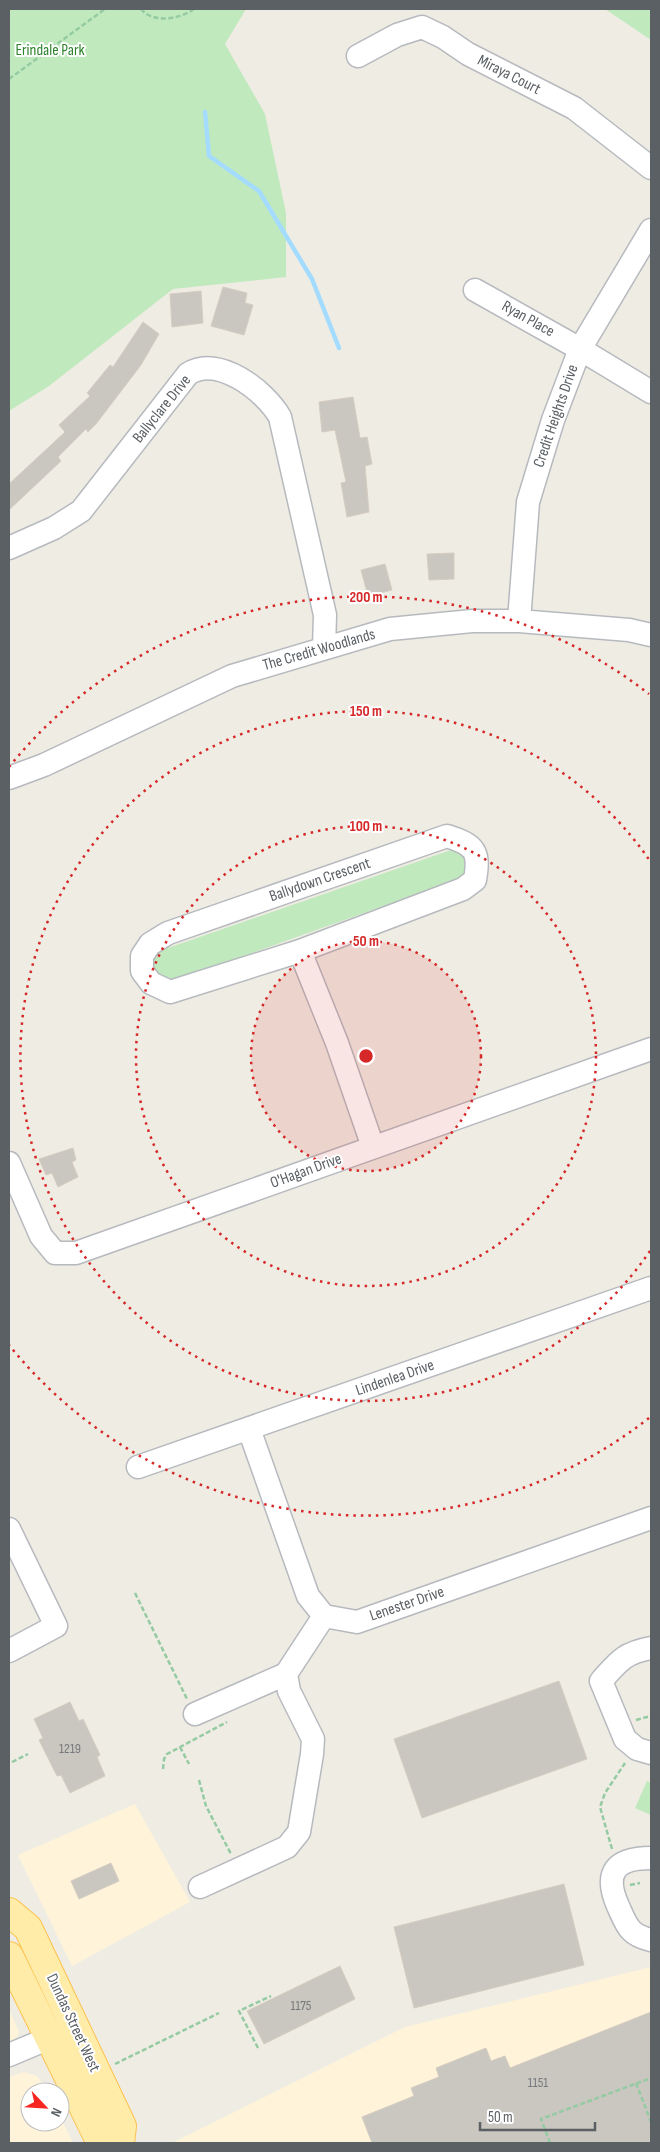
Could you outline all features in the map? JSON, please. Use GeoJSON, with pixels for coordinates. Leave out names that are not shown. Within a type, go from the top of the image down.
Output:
{"type":"FeatureCollection","features":[{"type":"Feature","properties":{"kind":"main road","name":"Dundas Street West"},"geometry":{"type":"LineString","coordinates":[[9,1912],[28,1928],[122,2126],[120,2143]]}},
{"type":"Feature","properties":{"kind":"main road","name":"Dundas Street West"},"geometry":{"type":"LineString","coordinates":[[9,1956],[100,2143]]}},
{"type":"Feature","properties":{"kind":"street","name":"Miraya Court"},"geometry":{"type":"LineString","coordinates":[[358,56],[397,35],[422,27],[443,37],[468,54],[574,108],[651,168]]}},
{"type":"Feature","properties":{"kind":"street","name":"Credit Heights Drive"},"geometry":{"type":"LineString","coordinates":[[519,621],[528,502],[553,420],[580,349],[651,230]]}},
{"type":"Feature","properties":{"kind":"street","name":"Ryan Place"},"geometry":{"type":"LineString","coordinates":[[475,290],[580,349],[651,392]]}},
{"type":"Feature","properties":{"kind":"street","name":"Ballyclare Drive"},"geometry":{"type":"LineString","coordinates":[[9,548],[54,528],[81,511],[188,374],[197,368],[207,366],[219,368],[260,393],[280,417],[324,615],[324,648]]}},
{"type":"Feature","properties":{"kind":"street","name":"The Credit Woodlands"},"geometry":{"type":"LineString","coordinates":[[9,778],[44,765],[232,676],[390,629],[472,621],[519,621],[629,630],[651,636]]}},
{"type":"Feature","properties":{"kind":"street","name":"Ballydown Crescent"},"geometry":{"type":"LineString","coordinates":[[447,836],[463,841],[475,852],[478,864],[475,880],[462,889],[300,951],[170,992],[151,983],[142,971],[142,956],[150,944],[168,933],[447,836]]}},
{"type":"Feature","properties":{"kind":"street"},"geometry":{"type":"LineString","coordinates":[[300,951],[337,1043],[373,1147]]}},
{"type":"Feature","properties":{"kind":"street","name":"O'Hagan Drive"},"geometry":{"type":"LineString","coordinates":[[9,1164],[41,1236],[56,1253],[76,1253],[651,1050]]}},
{"type":"Feature","properties":{"kind":"street","name":"Lindenlea Drive"},"geometry":{"type":"LineString","coordinates":[[138,1467],[651,1288]]}},
{"type":"Feature","properties":{"kind":"street"},"geometry":{"type":"LineString","coordinates":[[199,1724],[286,1674],[324,1616],[308,1596],[249,1429]]}},
{"type":"Feature","properties":{"kind":"street","name":"Lenester Drive"},"geometry":{"type":"LineString","coordinates":[[324,1616],[357,1622],[651,1518]]}},
{"type":"Feature","properties":{"kind":"street"},"geometry":{"type":"LineString","coordinates":[[9,1529],[56,1626],[9,1651]]}},
{"type":"Feature","properties":{"kind":"street"},"geometry":{"type":"LineString","coordinates":[[640,1754],[626,1739],[602,1681],[621,1658],[634,1652],[651,1648]]}},
{"type":"Feature","properties":{"kind":"street"},"geometry":{"type":"LineString","coordinates":[[200,1887],[287,1847],[299,1832],[313,1739],[290,1691],[286,1674]]}},
{"type":"Feature","properties":{"kind":"street"},"geometry":{"type":"LineString","coordinates":[[651,1858],[632,1858],[620,1865],[612,1879],[612,1894],[628,1929],[635,1935],[651,1940]]}},
{"type":"Feature","properties":{"kind":"street"},"geometry":{"type":"LineString","coordinates":[[9,2054],[75,2028]]}},
{"type":"Feature","properties":{"kind":"path"},"geometry":{"type":"LineString","coordinates":[[9,79],[105,9]]}},
{"type":"Feature","properties":{"kind":"path"},"geometry":{"type":"LineString","coordinates":[[141,9],[144,13],[171,19],[194,9]]}},
{"type":"Feature","properties":{"kind":"path"},"geometry":{"type":"LineString","coordinates":[[135,1593],[199,1724]]}},
{"type":"Feature","properties":{"kind":"path"},"geometry":{"type":"LineString","coordinates":[[163,1769],[164,1759],[167,1754],[180,1746],[199,1724],[230,1721]]}},
{"type":"Feature","properties":{"kind":"path"},"geometry":{"type":"LineString","coordinates":[[180,1746],[189,1764]]}},
{"type":"Feature","properties":{"kind":"path"},"geometry":{"type":"LineString","coordinates":[[12,1762],[28,1754]]}},
{"type":"Feature","properties":{"kind":"path"},"geometry":{"type":"LineString","coordinates":[[620,1865],[615,1860],[600,1807],[605,1792],[640,1754]]}},
{"type":"Feature","properties":{"kind":"path"},"geometry":{"type":"LineString","coordinates":[[199,1780],[206,1806],[239,1869]]}},
{"type":"Feature","properties":{"kind":"path"},"geometry":{"type":"LineString","coordinates":[[258,2048],[240,2011],[271,1996]]}},
{"type":"Feature","properties":{"kind":"path"},"geometry":{"type":"LineString","coordinates":[[115,2064],[220,2013]]}},
{"type":"Feature","properties":{"kind":"path"},"geometry":{"type":"LineString","coordinates":[[550,2143],[541,2119],[651,2078]]}},
{"type":"Feature","properties":{"kind":"path"},"geometry":{"type":"LineString","coordinates":[[636,2084],[651,2122]]}},
{"type":"Feature","properties":{"kind":"shaded area"},"geometry":{"type":"Polygon","coordinates":[[[135,1804],[190,1902],[72,1966],[18,1855],[135,1804]]]}},
{"type":"Feature","properties":{"kind":"shaded area"},"geometry":{"type":"Polygon","coordinates":[[[651,1967],[651,2143],[172,2143],[405,2027],[651,1967]]]}},
{"type":"Feature","properties":{"kind":"shaded area"},"geometry":{"type":"Polygon","coordinates":[[[9,2009],[19,2032],[17,2037],[9,2043],[9,2009]]]}},
{"type":"Feature","properties":{"kind":"shaded area"},"geometry":{"type":"Polygon","coordinates":[[[24,2072],[37,2076],[41,2082],[20,2082],[20,2132],[68,2132],[73,2143],[9,2143],[9,2077],[24,2072]]]}},
{"type":"Feature","properties":{"kind":"green space","name":"Erindale Park"},"geometry":{"type":"Polygon","coordinates":[[[9,9],[246,9],[225,44],[265,114],[286,213],[286,277],[173,289],[49,386],[9,411],[9,9]]]}},
{"type":"Feature","properties":{"kind":"green space"},"geometry":{"type":"Polygon","coordinates":[[[605,9],[651,9],[651,40],[605,9]]]}},
{"type":"Feature","properties":{"kind":"green space"},"geometry":{"type":"Polygon","coordinates":[[[451,850],[460,851],[466,861],[467,868],[462,878],[168,983],[157,980],[149,960],[159,951],[451,850]]]}},
{"type":"Feature","properties":{"kind":"green space"},"geometry":{"type":"Polygon","coordinates":[[[647,1781],[651,1783],[651,1815],[635,1808],[647,1781]]]}},
{"type":"Feature","properties":{"kind":"building"},"geometry":{"type":"Polygon","coordinates":[[[223,287],[247,293],[245,303],[253,305],[244,335],[211,326],[223,287]]]}},
{"type":"Feature","properties":{"kind":"building"},"geometry":{"type":"Polygon","coordinates":[[[201,291],[203,323],[172,327],[170,294],[201,291]]]}},
{"type":"Feature","properties":{"kind":"building"},"geometry":{"type":"Polygon","coordinates":[[[143,322],[159,334],[141,365],[96,424],[88,432],[86,429],[58,457],[61,461],[9,510],[9,484],[65,432],[59,425],[90,396],[87,393],[110,365],[113,367],[143,322]]]}},
{"type":"Feature","properties":{"kind":"building"},"geometry":{"type":"Polygon","coordinates":[[[353,397],[360,438],[367,437],[372,464],[365,466],[369,512],[347,517],[341,483],[346,482],[335,430],[322,432],[319,402],[353,397]]]}},
{"type":"Feature","properties":{"kind":"building"},"geometry":{"type":"Polygon","coordinates":[[[454,553],[454,579],[429,580],[427,554],[454,553]]]}},
{"type":"Feature","properties":{"kind":"building"},"geometry":{"type":"Polygon","coordinates":[[[385,564],[392,590],[368,596],[361,570],[385,564]]]}},
{"type":"Feature","properties":{"kind":"building"},"geometry":{"type":"Polygon","coordinates":[[[73,1148],[76,1160],[72,1162],[78,1177],[58,1187],[52,1173],[46,1175],[39,1159],[73,1148]]]}},
{"type":"Feature","properties":{"kind":"building"},"geometry":{"type":"Polygon","coordinates":[[[559,1681],[587,1759],[422,1818],[394,1739],[559,1681]]]}},
{"type":"Feature","properties":{"kind":"building"},"geometry":{"type":"Polygon","coordinates":[[[70,1702],[79,1721],[83,1719],[100,1755],[97,1757],[105,1776],[70,1793],[61,1775],[57,1776],[39,1740],[43,1738],[34,1719],[70,1702]]]}},
{"type":"Feature","properties":{"kind":"building"},"geometry":{"type":"Polygon","coordinates":[[[111,1863],[119,1881],[79,1899],[71,1881],[111,1863]]]}},
{"type":"Feature","properties":{"kind":"building"},"geometry":{"type":"Polygon","coordinates":[[[564,1884],[584,1965],[414,2008],[394,1927],[564,1884]]]}},
{"type":"Feature","properties":{"kind":"building"},"geometry":{"type":"Polygon","coordinates":[[[340,1966],[355,1999],[264,2044],[247,2011],[340,1966]]]}},
{"type":"Feature","properties":{"kind":"building"},"geometry":{"type":"Polygon","coordinates":[[[651,2012],[651,2143],[372,2143],[362,2117],[414,2096],[411,2088],[439,2077],[436,2068],[486,2048],[491,2061],[505,2056],[510,2068],[651,2012]]]}},
{"type":"Feature","properties":{"kind":"waterway"},"geometry":{"type":"LineString","coordinates":[[205,112],[209,156],[259,191],[312,279],[339,348]]}}]}
